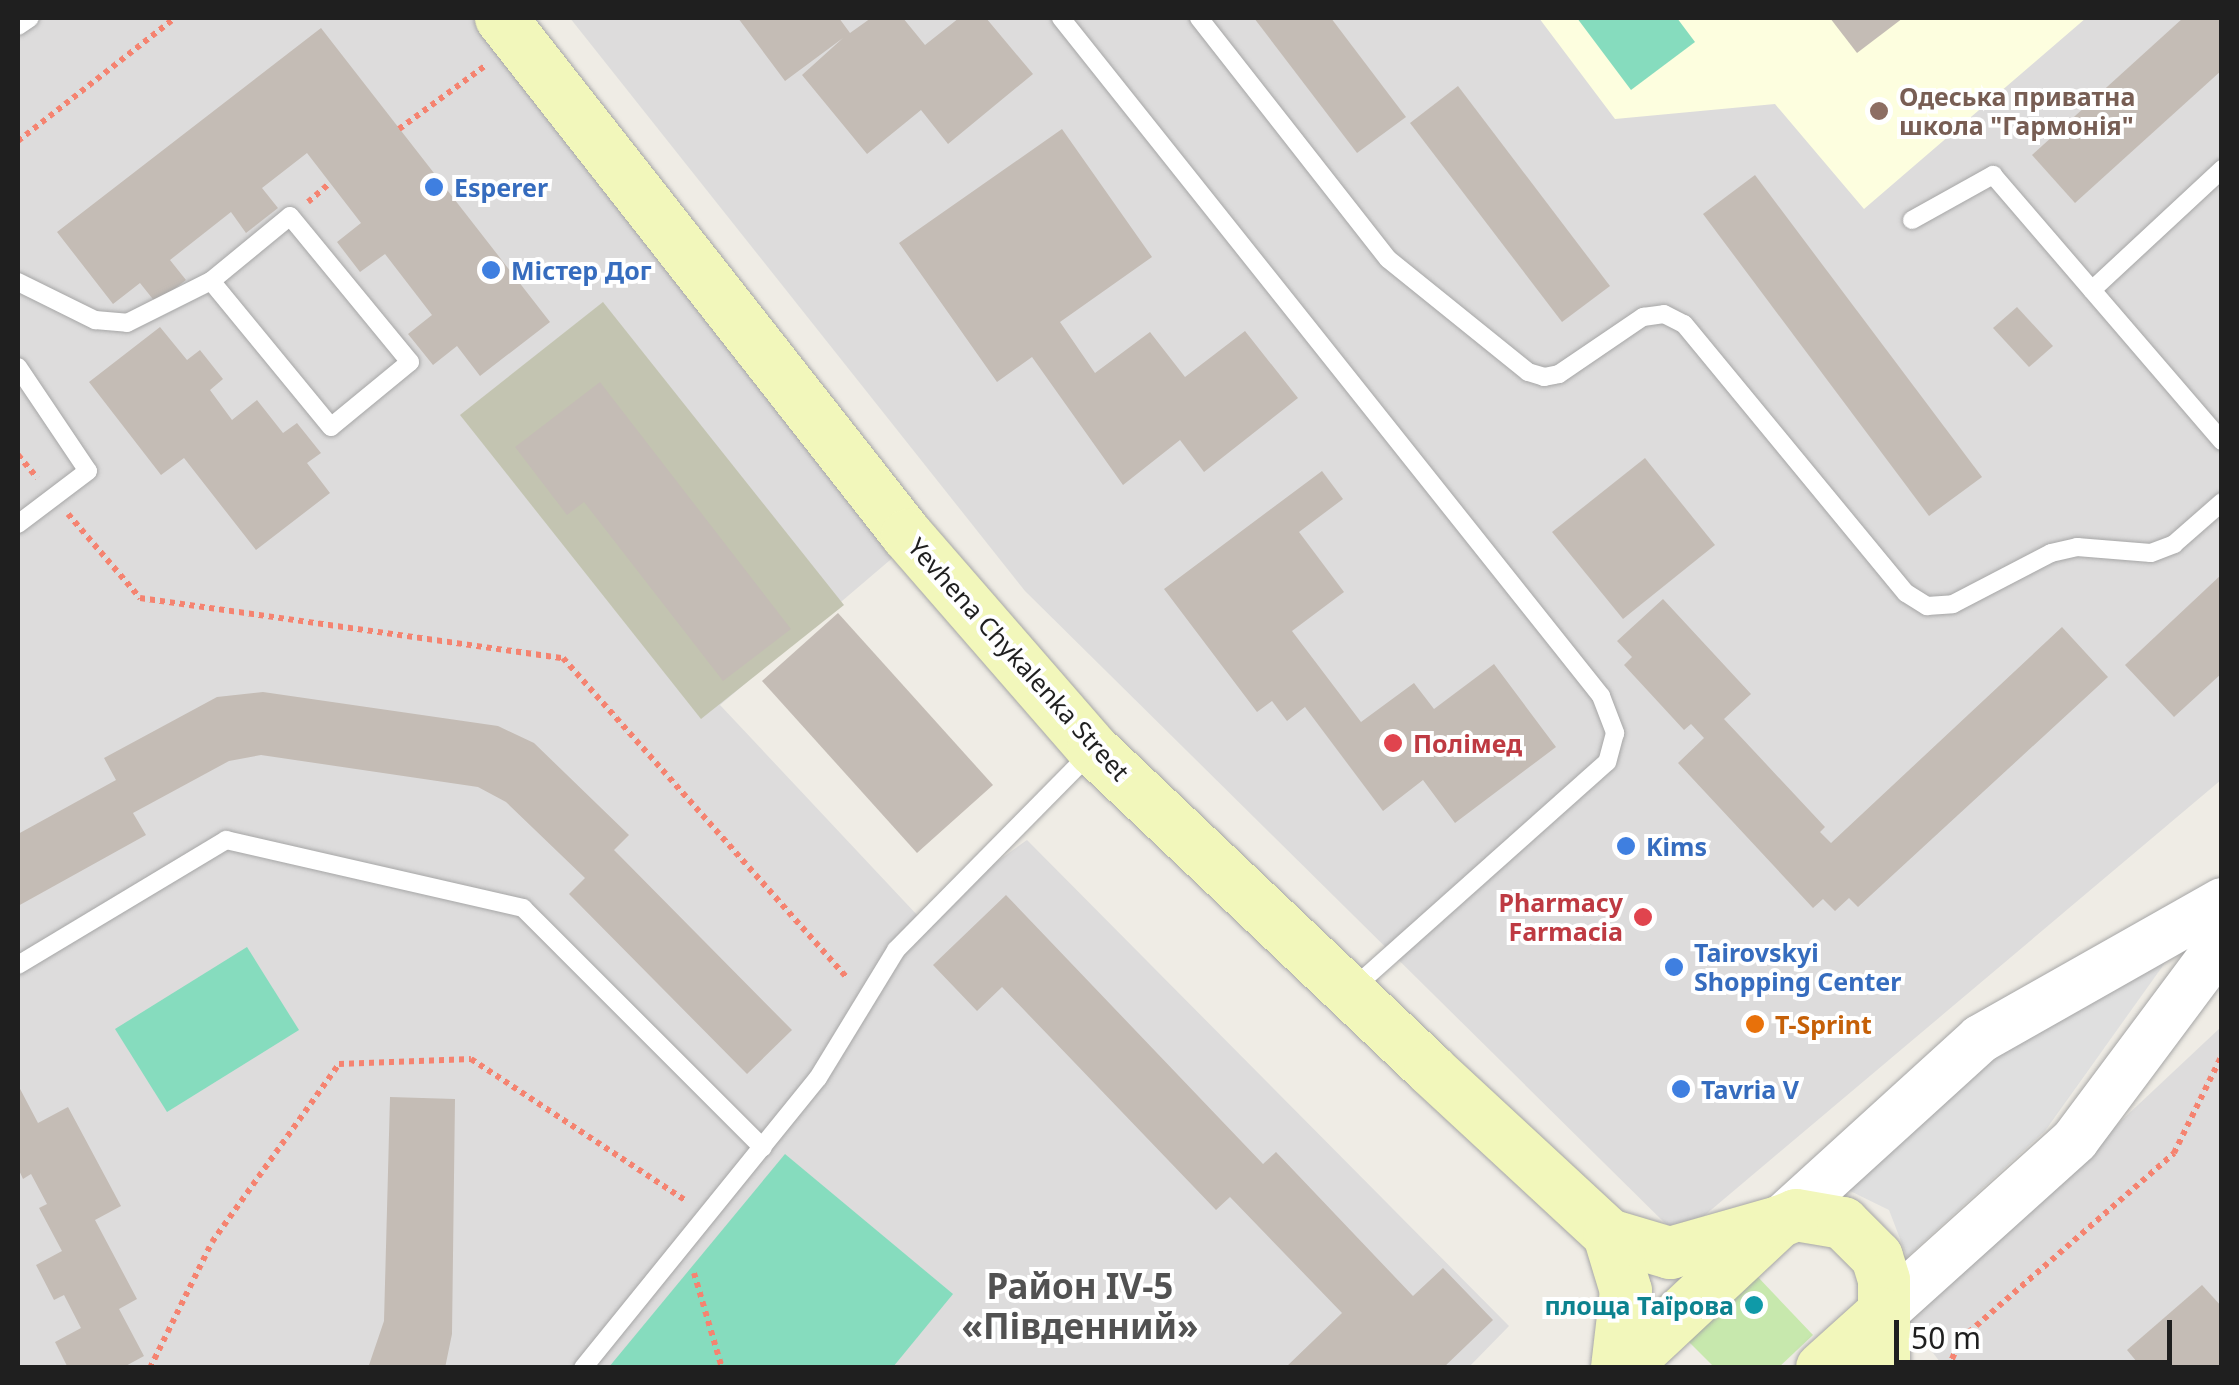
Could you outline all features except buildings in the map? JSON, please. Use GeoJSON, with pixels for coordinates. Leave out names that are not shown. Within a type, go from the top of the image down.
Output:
{"type":"FeatureCollection","features":[{"type":"Feature","properties":{"kind":"main road","name":"Yevhena Chykalenka Street"},"geometry":{"type":"LineString","coordinates":[[510,29],[908,535],[1093,749],[1348,992],[1609,1235],[1670,1253],[1779,1222]]}},
{"type":"Feature","properties":{"kind":"main road"},"geometry":{"type":"LineString","coordinates":[[1620,1368],[1779,1222],[1820,1215],[1862,1237],[1884,1280],[1884,1368]]}},
{"type":"Feature","properties":{"kind":"main road"},"geometry":{"type":"LineString","coordinates":[[1609,1235],[1626,1292],[1620,1368]]}},
{"type":"Feature","properties":{"kind":"main road"},"geometry":{"type":"LineString","coordinates":[[1822,1368],[1882,1314]]}},
{"type":"Feature","properties":{"kind":"street"},"geometry":{"type":"LineString","coordinates":[[1779,1222],[1980,1039],[2222,902]]}},
{"type":"Feature","properties":{"kind":"street"},"geometry":{"type":"LineString","coordinates":[[1882,1314],[2075,1140],[2222,944]]}},
{"type":"Feature","properties":{"kind":"lane"},"geometry":{"type":"LineString","coordinates":[[18,26],[30,18]]}},
{"type":"Feature","properties":{"kind":"lane"},"geometry":{"type":"LineString","coordinates":[[1062,18],[1601,696],[1615,733],[1607,762],[1348,992]]}},
{"type":"Feature","properties":{"kind":"lane"},"geometry":{"type":"LineString","coordinates":[[1199,18],[1388,259],[1528,372],[1544,377],[1559,374],[1643,317],[1664,314],[1684,324],[1906,593],[1927,606],[1953,604],[2051,552],[2076,547],[2151,553],[2174,544],[2222,502]]}},
{"type":"Feature","properties":{"kind":"lane"},"geometry":{"type":"LineString","coordinates":[[2092,290],[2220,174]]}},
{"type":"Feature","properties":{"kind":"lane"},"geometry":{"type":"LineString","coordinates":[[1912,220],[1993,176],[2222,441]]}},
{"type":"Feature","properties":{"kind":"lane"},"geometry":{"type":"LineString","coordinates":[[18,282],[95,320],[127,323],[211,282],[290,216],[410,362],[331,427],[211,282]]}},
{"type":"Feature","properties":{"kind":"lane"},"geometry":{"type":"LineString","coordinates":[[18,367],[88,471],[18,524]]}},
{"type":"Feature","properties":{"kind":"lane"},"geometry":{"type":"LineString","coordinates":[[583,1368],[763,1148],[869,1003],[896,950],[1093,749]]}},
{"type":"Feature","properties":{"kind":"lane"},"geometry":{"type":"LineString","coordinates":[[18,964],[226,840],[523,908],[763,1148]]}},
{"type":"Feature","properties":{"kind":"path"},"geometry":{"type":"LineString","coordinates":[[18,142],[175,18]]}},
{"type":"Feature","properties":{"kind":"path"},"geometry":{"type":"LineString","coordinates":[[399,129],[510,29]]}},
{"type":"Feature","properties":{"kind":"path"},"geometry":{"type":"LineString","coordinates":[[18,456],[140,598],[563,658],[869,1003]]}},
{"type":"Feature","properties":{"kind":"path"},"geometry":{"type":"LineString","coordinates":[[1948,1368],[1961,1339],[2174,1152],[2222,1055]]}},
{"type":"Feature","properties":{"kind":"path"},"geometry":{"type":"LineString","coordinates":[[150,1368],[212,1242],[340,1064],[470,1058],[708,1216]]}},
{"type":"Feature","properties":{"kind":"path"},"geometry":{"type":"LineString","coordinates":[[686,1243],[722,1368]]}},
{"type":"Feature","properties":{"kind":"shaded area"},"geometry":{"type":"Polygon","coordinates":[[[18,18],[474,18],[903,549],[720,705],[919,917],[1027,840],[1509,1326],[1468,1368],[18,1367],[18,18]]]}},
{"type":"Feature","properties":{"kind":"shaded area"},"geometry":{"type":"Polygon","coordinates":[[[570,18],[2221,18],[2221,780],[1679,1237],[1025,591],[570,18]]]}},
{"type":"Feature","properties":{"kind":"shaded area","name":"Одеська приватна школа \"Гармонія\""},"geometry":{"type":"Polygon","coordinates":[[[1539,18],[2086,18],[1864,209],[1775,104],[1615,119],[1539,18]]]}},
{"type":"Feature","properties":{"kind":"shaded area"},"geometry":{"type":"Polygon","coordinates":[[[603,302],[844,605],[701,719],[460,415],[603,302]]]}},
{"type":"Feature","properties":{"kind":"shaded area"},"geometry":{"type":"Polygon","coordinates":[[[2172,953],[2045,1131],[1907,1257],[1889,1210],[1844,1188],[1981,1063],[2172,953]]]}},
{"type":"Feature","properties":{"kind":"shaded area"},"geometry":{"type":"Polygon","coordinates":[[[2221,1027],[2221,1367],[1944,1367],[1908,1321],[2221,1027]]]}},
{"type":"Feature","properties":{"kind":"green space"},"geometry":{"type":"Polygon","coordinates":[[[1577,18],[1677,18],[1695,42],[1631,90],[1577,18]]]}},
{"type":"Feature","properties":{"kind":"green space"},"geometry":{"type":"Polygon","coordinates":[[[247,947],[299,1030],[167,1112],[115,1029],[247,947]]]}},
{"type":"Feature","properties":{"kind":"green space"},"geometry":{"type":"Polygon","coordinates":[[[785,1154],[953,1294],[893,1367],[609,1367],[785,1154]]]}},
{"type":"Feature","properties":{"kind":"green space","name":"площа Таїрова"},"geometry":{"type":"Polygon","coordinates":[[[1756,1275],[1813,1335],[1778,1368],[1714,1367],[1687,1340],[1756,1275]]]}},
{"type":"Feature","properties":{"kind":"place","name":"Одеська приватна школа \"Гармонія\""},"geometry":{"type":"Point","coordinates":[1879,111]}},
{"type":"Feature","properties":{"kind":"place","name":"Esperer"},"geometry":{"type":"Point","coordinates":[434,187]}},
{"type":"Feature","properties":{"kind":"place","name":"Містер Дог"},"geometry":{"type":"Point","coordinates":[491,270]}},
{"type":"Feature","properties":{"kind":"place","name":"Полімед"},"geometry":{"type":"Point","coordinates":[1393,743]}},
{"type":"Feature","properties":{"kind":"place","name":"Kims"},"geometry":{"type":"Point","coordinates":[1626,846]}},
{"type":"Feature","properties":{"kind":"place","name":"Pharmacy Farmacia"},"geometry":{"type":"Point","coordinates":[1643,917]}},
{"type":"Feature","properties":{"kind":"place","name":"Tairovskyi Shopping Center"},"geometry":{"type":"Point","coordinates":[1674,967]}},
{"type":"Feature","properties":{"kind":"place","name":"T-Sprint"},"geometry":{"type":"Point","coordinates":[1755,1024]}},
{"type":"Feature","properties":{"kind":"place","name":"Tavria V"},"geometry":{"type":"Point","coordinates":[1681,1089]}},
{"type":"Feature","properties":{"kind":"place","name":"площа Таїрова"},"geometry":{"type":"Point","coordinates":[1754,1305]}},
{"type":"Feature","properties":{"kind":"district","name":"Район IV-5 «Південний»"},"geometry":{"type":"Point","coordinates":[1080,1306]}}]}
